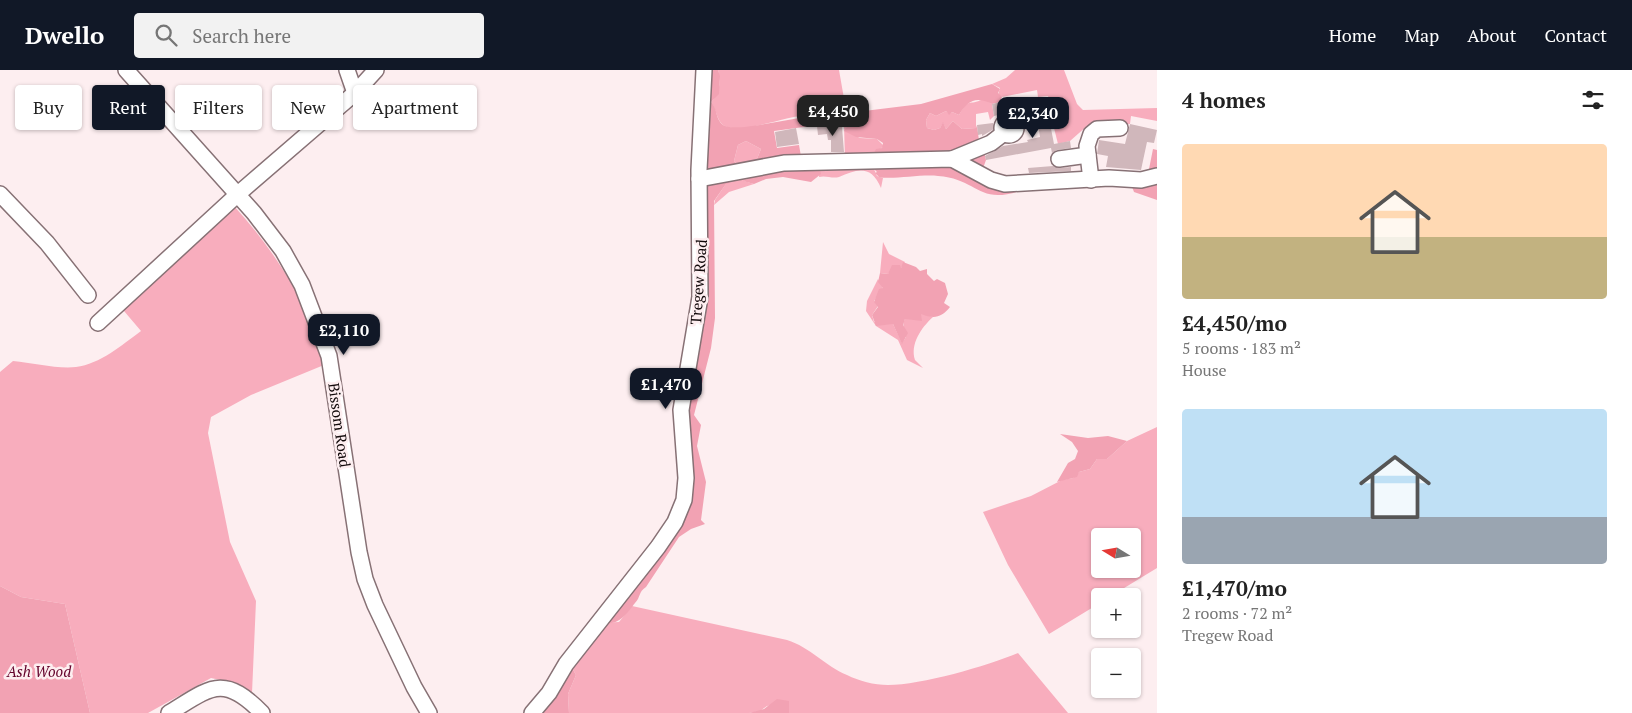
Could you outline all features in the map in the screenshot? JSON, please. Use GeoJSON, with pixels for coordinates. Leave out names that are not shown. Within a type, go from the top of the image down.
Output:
{"type":"FeatureCollection","features":[{"type":"Feature","properties":{"kind":"street","name":"Bissom Road"},"geometry":{"type":"LineString","coordinates":[[126,70],[238,194],[283,251],[302,285],[318,321],[334,379],[358,552],[365,579],[414,687],[429,713]]}},
{"type":"Feature","properties":{"kind":"street"},"geometry":{"type":"LineString","coordinates":[[347,70],[353,87]]}},
{"type":"Feature","properties":{"kind":"street"},"geometry":{"type":"LineString","coordinates":[[362,85],[376,70]]}},
{"type":"Feature","properties":{"kind":"street","name":"Tregew Road"},"geometry":{"type":"LineString","coordinates":[[532,713],[549,693],[566,664],[658,547],[682,506],[686,478],[681,410],[700,291],[699,179],[704,70]]}},
{"type":"Feature","properties":{"kind":"street"},"geometry":{"type":"LineString","coordinates":[[98,324],[238,194],[353,95]]}},
{"type":"Feature","properties":{"kind":"street"},"geometry":{"type":"LineString","coordinates":[[1091,180],[1088,142],[1092,132],[1099,129],[1120,128]]}},
{"type":"Feature","properties":{"kind":"street"},"geometry":{"type":"LineString","coordinates":[[699,179],[793,162],[952,159],[988,144],[1004,133]]}},
{"type":"Feature","properties":{"kind":"street"},"geometry":{"type":"LineString","coordinates":[[1059,159],[1088,154]]}},
{"type":"Feature","properties":{"kind":"street"},"geometry":{"type":"LineString","coordinates":[[952,159],[991,180],[1001,183],[1141,180],[1157,176]]}},
{"type":"Feature","properties":{"kind":"street"},"geometry":{"type":"LineString","coordinates":[[0,194],[47,243],[88,295]]}},
{"type":"Feature","properties":{"kind":"street"},"geometry":{"type":"LineString","coordinates":[[169,713],[215,688],[231,689],[247,698],[262,713]]}},
{"type":"Feature","properties":{"kind":"shaded area"},"geometry":{"type":"Polygon","coordinates":[[[718,70],[839,70],[846,110],[860,111],[850,119],[846,131],[860,138],[877,139],[884,146],[873,155],[845,160],[844,125],[828,123],[824,115],[800,116],[751,127],[730,128],[723,125],[711,102],[719,87],[718,70]]]}},
{"type":"Feature","properties":{"kind":"shaded area"},"geometry":{"type":"Polygon","coordinates":[[[1015,70],[1064,70],[1077,104],[1083,110],[1157,108],[1157,121],[1131,116],[1130,124],[1087,126],[1070,141],[1058,144],[1053,124],[1056,122],[1052,102],[1050,102],[1048,96],[1038,97],[1037,90],[1002,97],[998,95],[1000,88],[992,84],[1006,78],[1015,70]]]}},
{"type":"Feature","properties":{"kind":"shaded area"},"geometry":{"type":"Polygon","coordinates":[[[983,99],[992,104],[994,116],[990,120],[988,112],[976,114],[976,128],[962,129],[953,121],[946,129],[943,123],[940,128],[934,130],[927,128],[926,120],[930,113],[936,116],[946,111],[949,114],[952,112],[959,115],[967,104],[983,99]]]}},
{"type":"Feature","properties":{"kind":"shaded area"},"geometry":{"type":"Polygon","coordinates":[[[746,141],[761,149],[749,178],[744,181],[754,184],[729,192],[714,205],[715,200],[738,166],[734,161],[738,145],[746,141]]]}},
{"type":"Feature","properties":{"kind":"shaded area"},"geometry":{"type":"Polygon","coordinates":[[[877,160],[874,169],[877,176],[883,178],[881,188],[873,175],[863,170],[839,177],[819,177],[819,165],[877,160]]]}},
{"type":"Feature","properties":{"kind":"shaded area"},"geometry":{"type":"Polygon","coordinates":[[[234,206],[266,245],[294,288],[309,318],[324,365],[251,395],[211,417],[208,433],[230,542],[256,601],[252,693],[234,683],[211,678],[148,713],[90,713],[65,604],[21,597],[0,586],[0,372],[13,361],[53,367],[76,367],[94,362],[118,348],[141,331],[124,311],[124,305],[234,206]]]}},
{"type":"Feature","properties":{"kind":"shaded area"},"geometry":{"type":"Polygon","coordinates":[[[883,242],[889,254],[905,262],[901,268],[895,266],[888,274],[880,273],[883,242]]]}},
{"type":"Feature","properties":{"kind":"shaded area"},"geometry":{"type":"Polygon","coordinates":[[[878,279],[883,288],[874,301],[878,306],[872,315],[874,322],[893,324],[902,343],[906,337],[903,324],[907,317],[918,320],[920,313],[933,317],[924,326],[915,342],[915,360],[923,368],[907,360],[898,340],[876,326],[866,311],[867,301],[878,279]]]}},
{"type":"Feature","properties":{"kind":"shaded area"},"geometry":{"type":"Polygon","coordinates":[[[1157,427],[1157,568],[1141,578],[1141,528],[1091,528],[1091,578],[1141,578],[1124,588],[1091,588],[1091,608],[1049,634],[1008,565],[983,512],[1031,496],[1062,480],[1073,478],[1079,472],[1090,469],[1097,459],[1107,459],[1127,441],[1157,427]]]}},
{"type":"Feature","properties":{"kind":"shaded area"},"geometry":{"type":"Polygon","coordinates":[[[632,606],[787,640],[803,647],[839,671],[857,679],[877,684],[888,685],[918,682],[972,669],[1018,653],[1068,713],[789,713],[789,702],[767,706],[760,711],[749,713],[569,713],[568,694],[576,675],[570,664],[600,623],[619,622],[632,606]]]}},
{"type":"Feature","properties":{"kind":"green space"},"geometry":{"type":"Polygon","coordinates":[[[704,70],[718,70],[720,76],[719,94],[711,102],[720,123],[723,125],[730,127],[755,126],[824,115],[828,123],[826,124],[774,131],[777,148],[799,145],[802,162],[819,165],[821,174],[811,182],[783,177],[766,179],[754,184],[743,181],[749,178],[761,149],[746,141],[738,145],[734,161],[738,166],[729,183],[726,184],[714,201],[715,318],[711,348],[694,415],[701,425],[697,446],[706,482],[701,520],[705,524],[691,529],[679,537],[625,616],[612,623],[600,623],[678,517],[682,438],[697,320],[704,70]]]}},
{"type":"Feature","properties":{"kind":"green space"},"geometry":{"type":"Polygon","coordinates":[[[992,84],[1000,89],[998,93],[1002,97],[1000,102],[992,104],[981,100],[973,101],[959,115],[952,112],[949,115],[946,111],[936,116],[930,113],[926,120],[927,128],[934,130],[940,128],[943,122],[946,129],[953,121],[962,129],[976,128],[977,125],[979,141],[982,141],[986,160],[981,174],[1030,187],[1013,193],[989,194],[952,178],[938,176],[879,177],[875,173],[877,172],[874,169],[873,155],[876,149],[882,148],[883,143],[877,139],[856,137],[844,131],[856,112],[921,104],[992,84]]]}},
{"type":"Feature","properties":{"kind":"green space"},"geometry":{"type":"Polygon","coordinates":[[[1153,149],[1157,150],[1157,200],[1134,192],[1131,184],[1147,179],[1153,149]]]}},
{"type":"Feature","properties":{"kind":"green space"},"geometry":{"type":"Polygon","coordinates":[[[903,262],[916,267],[920,271],[927,269],[927,274],[934,281],[937,279],[945,283],[948,294],[944,303],[950,307],[937,317],[921,314],[922,321],[905,319],[903,325],[908,333],[902,344],[893,324],[876,326],[872,315],[878,307],[874,302],[879,289],[883,288],[878,282],[880,273],[888,274],[892,265],[900,265],[901,268],[903,262]]]}},
{"type":"Feature","properties":{"kind":"green space"},"geometry":{"type":"Polygon","coordinates":[[[1060,434],[1088,438],[1108,436],[1127,441],[1107,459],[1097,459],[1090,469],[1079,472],[1077,477],[1057,482],[1068,463],[1075,459],[1078,451],[1072,442],[1060,434]]]}},
{"type":"Feature","properties":{"kind":"green space","name":"Ash Wood"},"geometry":{"type":"Polygon","coordinates":[[[0,586],[21,597],[65,604],[90,713],[0,713],[0,586]]]}},
{"type":"Feature","properties":{"kind":"green space"},"geometry":{"type":"Polygon","coordinates":[[[570,664],[576,675],[568,694],[569,713],[534,713],[570,664]]]}},
{"type":"Feature","properties":{"kind":"green space"},"geometry":{"type":"Polygon","coordinates":[[[777,699],[789,701],[789,713],[749,713],[764,709],[777,699]]]}},
{"type":"Feature","properties":{"kind":"building"},"geometry":{"type":"Polygon","coordinates":[[[1012,99],[1013,103],[1023,101],[1025,109],[994,116],[992,104],[1012,99]]]}},
{"type":"Feature","properties":{"kind":"building"},"geometry":{"type":"Polygon","coordinates":[[[1046,103],[1054,144],[1070,141],[1071,148],[1057,150],[1052,153],[1051,148],[986,160],[985,156],[1003,146],[1028,142],[1027,140],[1040,137],[1035,105],[1046,103]]]}},
{"type":"Feature","properties":{"kind":"building"},"geometry":{"type":"Polygon","coordinates":[[[993,123],[994,129],[982,136],[982,134],[978,135],[977,125],[993,123]]]}},
{"type":"Feature","properties":{"kind":"building"},"geometry":{"type":"Polygon","coordinates":[[[1130,124],[1157,130],[1154,143],[1147,142],[1141,170],[1106,167],[1108,156],[1097,154],[1099,140],[1125,144],[1130,124]]]}},
{"type":"Feature","properties":{"kind":"building"},"geometry":{"type":"Polygon","coordinates":[[[836,125],[836,127],[842,127],[844,152],[831,152],[831,140],[828,140],[827,134],[818,135],[817,126],[836,125]]]}},
{"type":"Feature","properties":{"kind":"building"},"geometry":{"type":"Polygon","coordinates":[[[796,128],[799,144],[777,147],[775,132],[796,128]]]}},
{"type":"Feature","properties":{"kind":"building"},"geometry":{"type":"Polygon","coordinates":[[[1053,166],[1060,168],[1071,167],[1071,171],[1029,173],[1028,168],[1053,166]]]}}]}
